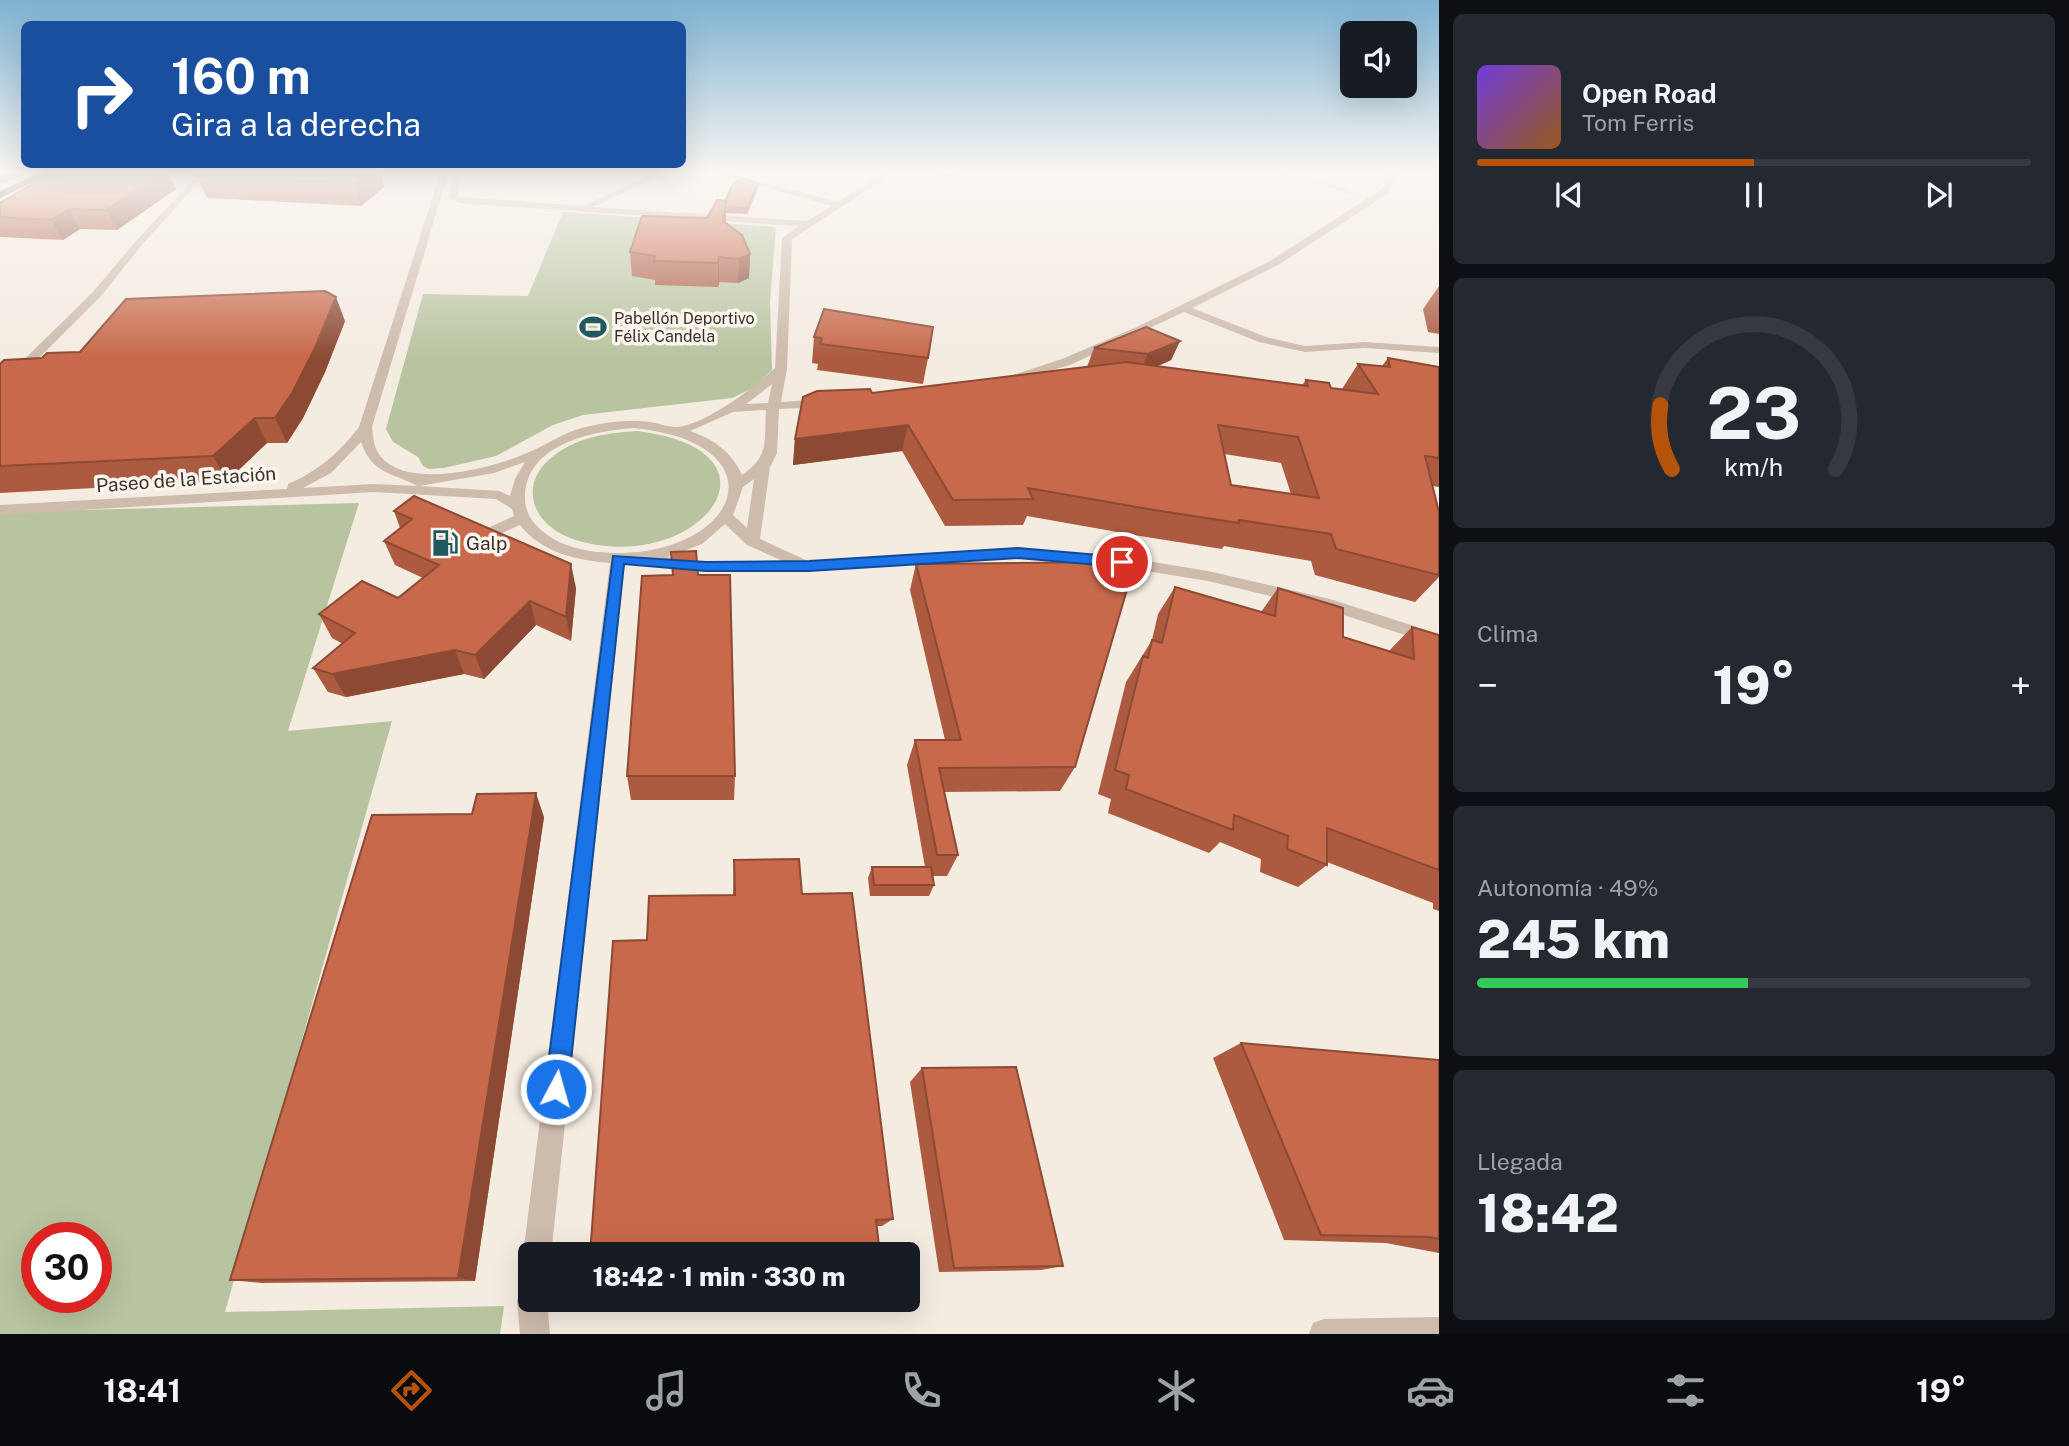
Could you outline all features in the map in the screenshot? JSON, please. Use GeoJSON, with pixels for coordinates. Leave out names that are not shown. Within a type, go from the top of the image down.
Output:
{"type":"FeatureCollection","features":[{"type":"Feature","properties":{"kind":"street"},"geometry":{"type":"LineString","coordinates":[[0,390],[31,356],[97,294],[148,233]]}},
{"type":"Feature","properties":{"kind":"street"},"geometry":{"type":"LineString","coordinates":[[280,492],[326,471],[342,458],[365,427],[425,233]]}},
{"type":"Feature","properties":{"kind":"street"},"geometry":{"type":"LineString","coordinates":[[752,541],[763,467],[770,453],[773,408],[781,369],[787,238],[794,233]]}},
{"type":"Feature","properties":{"kind":"street"},"geometry":{"type":"LineString","coordinates":[[987,384],[1066,362],[1274,263],[1321,233]]}},
{"type":"Feature","properties":{"kind":"street"},"geometry":{"type":"LineString","coordinates":[[1183,308],[1263,340],[1305,349],[1365,345],[1439,351]]}},
{"type":"Feature","properties":{"kind":"street"},"geometry":{"type":"LineString","coordinates":[[680,430],[693,427],[761,389],[781,369]]}},
{"type":"Feature","properties":{"kind":"street"},"geometry":{"type":"LineString","coordinates":[[726,409],[773,408],[840,401]]}},
{"type":"Feature","properties":{"kind":"street"},"geometry":{"type":"LineString","coordinates":[[625,559],[671,551],[703,536],[725,516],[733,500],[736,485],[732,467],[720,452],[702,439],[680,430],[634,424],[610,425],[565,438],[528,466],[518,485],[520,512],[536,534],[558,548],[586,556],[706,566],[809,566],[1018,553],[1122,562],[1208,576],[1329,605],[1439,640]]}},
{"type":"Feature","properties":{"kind":"street"},"geometry":{"type":"LineString","coordinates":[[365,427],[369,452],[380,465],[400,474],[432,480]]}},
{"type":"Feature","properties":{"kind":"street","name":"Paseo de la Estación"},"geometry":{"type":"LineString","coordinates":[[374,488],[494,469],[547,449]]}},
{"type":"Feature","properties":{"kind":"street"},"geometry":{"type":"LineString","coordinates":[[736,485],[763,467]]}},
{"type":"Feature","properties":{"kind":"street"},"geometry":{"type":"LineString","coordinates":[[326,471],[323,484],[328,489]]}},
{"type":"Feature","properties":{"kind":"street","name":"Paseo de la Estación"},"geometry":{"type":"LineString","coordinates":[[0,510],[374,488],[499,495],[520,512]]}},
{"type":"Feature","properties":{"kind":"street"},"geometry":{"type":"LineString","coordinates":[[440,506],[461,491]]}},
{"type":"Feature","properties":{"kind":"street"},"geometry":{"type":"LineString","coordinates":[[462,527],[484,536],[520,512]]}},
{"type":"Feature","properties":{"kind":"street"},"geometry":{"type":"LineString","coordinates":[[725,516],[752,541],[809,566]]}},
{"type":"Feature","properties":{"kind":"street"},"geometry":{"type":"LineString","coordinates":[[539,1242],[625,559]]}},
{"type":"Feature","properties":{"kind":"street"},"geometry":{"type":"LineString","coordinates":[[533,1312],[535,1334]]}},
{"type":"Feature","properties":{"kind":"street"},"geometry":{"type":"LineString","coordinates":[[1324,1334],[1439,1332]]}},
{"type":"Feature","properties":{"kind":"green space","name":"Pabellón Deportivo Félix Candela"},"geometry":{"type":"Polygon","coordinates":[[[554,233],[775,233],[770,302],[772,370],[753,388],[732,398],[583,415],[553,425],[496,456],[444,468],[429,469],[423,466],[418,457],[393,442],[386,429],[423,294],[528,296],[554,233]]]}},
{"type":"Feature","properties":{"kind":"green space"},"geometry":{"type":"Polygon","coordinates":[[[637,431],[686,443],[712,462],[720,484],[712,507],[691,527],[659,541],[620,547],[576,540],[549,525],[534,503],[536,478],[543,465],[556,454],[585,439],[637,431]]]}},
{"type":"Feature","properties":{"kind":"green space"},"geometry":{"type":"Polygon","coordinates":[[[359,503],[288,731],[392,721],[225,1312],[504,1306],[500,1334],[0,1334],[0,512],[359,503]]]}},
{"type":"Feature","properties":{"kind":"building"},"geometry":{"type":"Polygon","coordinates":[[[636,233],[740,233],[750,254],[739,259],[719,257],[718,263],[654,261],[655,256],[630,252],[636,233]]]}},
{"type":"Feature","properties":{"kind":"building"},"geometry":{"type":"Polygon","coordinates":[[[325,291],[336,297],[315,348],[292,393],[275,418],[255,418],[213,456],[0,466],[0,364],[4,360],[42,358],[47,353],[80,352],[126,299],[325,291]]]}},
{"type":"Feature","properties":{"kind":"building"},"geometry":{"type":"Polygon","coordinates":[[[824,309],[933,327],[928,358],[820,344],[822,338],[814,337],[824,309]]]}},
{"type":"Feature","properties":{"kind":"building"},"geometry":{"type":"Polygon","coordinates":[[[1146,327],[1180,341],[1148,354],[1094,348],[1146,327]]]}},
{"type":"Feature","properties":{"kind":"building"},"geometry":{"type":"Polygon","coordinates":[[[1388,358],[1439,367],[1439,458],[1425,456],[1439,512],[1439,575],[1336,549],[1331,534],[1239,520],[1239,523],[1028,488],[1033,499],[953,500],[908,425],[795,439],[803,397],[817,391],[870,389],[872,393],[1126,362],[1308,386],[1306,380],[1329,383],[1331,388],[1378,394],[1358,364],[1390,367],[1388,358]],[[1218,425],[1231,485],[1319,498],[1298,437],[1218,425]]]}},
{"type":"Feature","properties":{"kind":"building"},"geometry":{"type":"Polygon","coordinates":[[[414,496],[571,564],[566,617],[530,601],[475,655],[455,650],[332,674],[313,668],[355,633],[319,614],[362,581],[398,598],[439,565],[384,541],[412,519],[394,511],[414,496]]]}},
{"type":"Feature","properties":{"kind":"building"},"geometry":{"type":"Polygon","coordinates":[[[696,551],[698,575],[730,575],[735,776],[627,776],[642,576],[673,575],[671,552],[696,551]]]}},
{"type":"Feature","properties":{"kind":"building"},"geometry":{"type":"Polygon","coordinates":[[[1117,562],[1128,586],[1075,767],[939,768],[958,855],[937,855],[915,740],[961,740],[916,564],[1117,562]]]}},
{"type":"Feature","properties":{"kind":"building"},"geometry":{"type":"Polygon","coordinates":[[[1175,587],[1275,616],[1278,588],[1343,608],[1343,637],[1414,659],[1412,627],[1439,635],[1439,870],[1327,828],[1327,865],[1287,849],[1288,836],[1234,815],[1233,830],[1126,789],[1129,775],[1115,770],[1143,656],[1148,658],[1152,640],[1162,643],[1175,587]]]}},
{"type":"Feature","properties":{"kind":"building"},"geometry":{"type":"Polygon","coordinates":[[[536,793],[458,1278],[230,1280],[372,815],[472,814],[477,794],[536,793]]]}},
{"type":"Feature","properties":{"kind":"building"},"geometry":{"type":"Polygon","coordinates":[[[799,859],[802,894],[852,893],[893,1219],[876,1220],[879,1242],[591,1242],[613,941],[647,940],[649,896],[735,895],[734,860],[799,859]]]}},
{"type":"Feature","properties":{"kind":"building"},"geometry":{"type":"Polygon","coordinates":[[[872,867],[931,867],[934,885],[874,885],[872,867]]]}},
{"type":"Feature","properties":{"kind":"building"},"geometry":{"type":"Polygon","coordinates":[[[1241,1043],[1439,1060],[1439,1239],[1321,1235],[1241,1043]]]}},
{"type":"Feature","properties":{"kind":"building"},"geometry":{"type":"Polygon","coordinates":[[[1016,1067],[1063,1266],[954,1268],[922,1068],[1016,1067]]]}},
{"type":"Feature","properties":{"kind":"place","name":"Pabellón Deportivo Félix Candela"},"geometry":{"type":"Point","coordinates":[593,327]}},
{"type":"Feature","properties":{"kind":"place","name":"Galp"},"geometry":{"type":"Point","coordinates":[445,543]}},
{"type":"Feature","properties":{"kind":"route"},"geometry":{"type":"LineString","coordinates":[[556,1089],[618,559],[633,558],[706,566],[809,566],[1018,553],[1122,562]]}}]}
